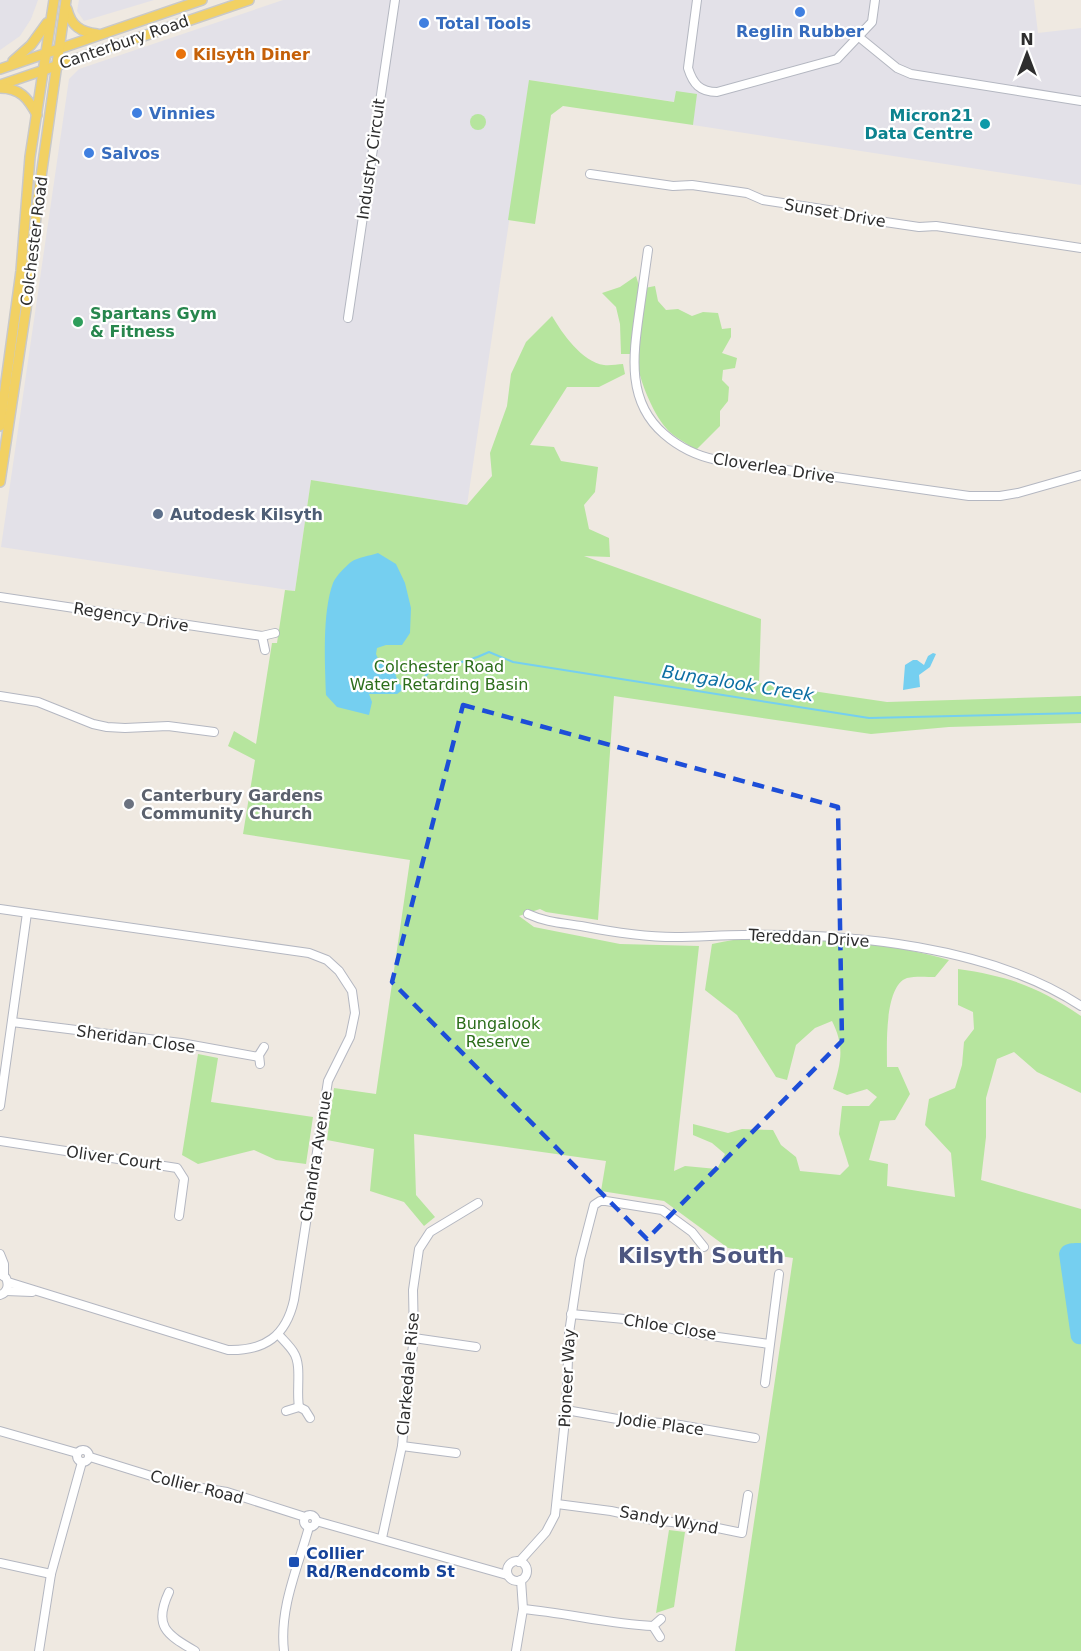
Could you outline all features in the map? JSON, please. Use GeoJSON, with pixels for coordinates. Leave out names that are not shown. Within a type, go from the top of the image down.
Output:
{"type":"FeatureCollection","features":[{"type":"Feature","properties":{"kind":"main road","name":"Colchester Road"},"geometry":{"type":"LineString","coordinates":[[0,426],[20,283],[26,200],[42,70],[54,0]]}},
{"type":"Feature","properties":{"kind":"main road","name":"Canterbury Road"},"geometry":{"type":"LineString","coordinates":[[0,69],[202,0]]}},
{"type":"Feature","properties":{"kind":"main road","name":"Canterbury Road"},"geometry":{"type":"LineString","coordinates":[[0,86],[249,0]]}},
{"type":"Feature","properties":{"kind":"main road","name":"Colchester Road"},"geometry":{"type":"LineString","coordinates":[[0,482],[2,445],[26,309],[38,198],[66,2]]}},
{"type":"Feature","properties":{"kind":"main road"},"geometry":{"type":"LineString","coordinates":[[66,2],[69,16],[77,27],[100,35]]}},
{"type":"Feature","properties":{"kind":"main road"},"geometry":{"type":"LineString","coordinates":[[0,69],[25,52],[50,18]]}},
{"type":"Feature","properties":{"kind":"main road"},"geometry":{"type":"LineString","coordinates":[[0,86],[24,94],[37,115]]}},
{"type":"Feature","properties":{"kind":"street","name":"Industry Circuit"},"geometry":{"type":"LineString","coordinates":[[348,318],[395,0]]}},
{"type":"Feature","properties":{"kind":"street"},"geometry":{"type":"LineString","coordinates":[[697,0],[688,68],[691,79],[699,89],[708,92],[717,92],[837,59],[872,22],[875,0]]}},
{"type":"Feature","properties":{"kind":"street"},"geometry":{"type":"LineString","coordinates":[[859,37],[897,68],[911,74],[1081,101]]}},
{"type":"Feature","properties":{"kind":"street","name":"Sunset Drive"},"geometry":{"type":"LineString","coordinates":[[590,174],[673,186],[692,185],[747,193],[763,200],[835,211],[858,218],[919,227],[936,226],[1081,248]]}},
{"type":"Feature","properties":{"kind":"street","name":"Cloverlea Drive"},"geometry":{"type":"LineString","coordinates":[[648,250],[634,345],[634,377],[639,399],[650,420],[681,447],[704,458],[961,496],[984,497],[1009,494],[1081,475]]}},
{"type":"Feature","properties":{"kind":"street","name":"Regency Drive"},"geometry":{"type":"LineString","coordinates":[[0,597],[262,636],[275,633]]}},
{"type":"Feature","properties":{"kind":"street"},"geometry":{"type":"LineString","coordinates":[[262,636],[265,650]]}},
{"type":"Feature","properties":{"kind":"street"},"geometry":{"type":"LineString","coordinates":[[0,696],[38,702],[93,724],[107,727],[168,726],[214,732]]}},
{"type":"Feature","properties":{"kind":"street","name":"Chandra Avenue"},"geometry":{"type":"LineString","coordinates":[[0,909],[309,953],[327,960],[346,981],[352,991],[354,1002],[351,1037],[328,1081],[294,1300],[288,1320],[278,1334]]}},
{"type":"Feature","properties":{"kind":"street"},"geometry":{"type":"LineString","coordinates":[[0,1106],[27,913]]}},
{"type":"Feature","properties":{"kind":"street","name":"Tereddan Drive"},"geometry":{"type":"LineString","coordinates":[[528,914],[549,922],[632,934],[675,937],[794,935],[864,940],[901,946],[994,966],[1044,984],[1081,1006]]}},
{"type":"Feature","properties":{"kind":"street","name":"Sheridan Close"},"geometry":{"type":"LineString","coordinates":[[12,1022],[181,1043],[259,1061],[264,1047]]}},
{"type":"Feature","properties":{"kind":"street","name":"Oliver Court"},"geometry":{"type":"LineString","coordinates":[[0,1141],[177,1168],[184,1179],[179,1216]]}},
{"type":"Feature","properties":{"kind":"street","name":"Pioneer Way"},"geometry":{"type":"LineString","coordinates":[[512,1576],[513,1562],[521,1563],[535,1546],[552,1521],[557,1504],[566,1410],[571,1314],[580,1259],[594,1205],[600,1201],[606,1201],[662,1210],[692,1232],[704,1247]]}},
{"type":"Feature","properties":{"kind":"street","name":"Clarkedale Rise"},"geometry":{"type":"LineString","coordinates":[[382,1538],[402,1446],[414,1338],[413,1290],[418,1249],[430,1232],[478,1203]]}},
{"type":"Feature","properties":{"kind":"street"},"geometry":{"type":"LineString","coordinates":[[0,1254],[4,1263],[3,1288],[40,1292],[228,1350],[252,1349],[278,1334],[297,1359],[299,1407]]}},
{"type":"Feature","properties":{"kind":"street"},"geometry":{"type":"LineString","coordinates":[[765,1383],[779,1274]]}},
{"type":"Feature","properties":{"kind":"street","name":"Chloe Close"},"geometry":{"type":"LineString","coordinates":[[571,1314],[635,1320],[689,1333],[769,1344]]}},
{"type":"Feature","properties":{"kind":"street"},"geometry":{"type":"LineString","coordinates":[[414,1338],[476,1347]]}},
{"type":"Feature","properties":{"kind":"street"},"geometry":{"type":"LineString","coordinates":[[286,1412],[299,1407],[305,1410],[310,1418]]}},
{"type":"Feature","properties":{"kind":"street","name":"Jodie Place"},"geometry":{"type":"LineString","coordinates":[[566,1410],[674,1424],[755,1438]]}},
{"type":"Feature","properties":{"kind":"street"},"geometry":{"type":"LineString","coordinates":[[0,1431],[77,1453],[85,1449],[90,1457],[82,1462]]}},
{"type":"Feature","properties":{"kind":"street"},"geometry":{"type":"LineString","coordinates":[[402,1446],[456,1453]]}},
{"type":"Feature","properties":{"kind":"street"},"geometry":{"type":"LineString","coordinates":[[77,1453],[77,1458],[82,1462]]}},
{"type":"Feature","properties":{"kind":"street","name":"Collier Road"},"geometry":{"type":"LineString","coordinates":[[90,1457],[177,1484],[227,1492],[305,1517]]}},
{"type":"Feature","properties":{"kind":"street"},"geometry":{"type":"LineString","coordinates":[[39,1651],[51,1574],[82,1462]]}},
{"type":"Feature","properties":{"kind":"street","name":"Sandy Wynd"},"geometry":{"type":"LineString","coordinates":[[557,1504],[611,1510],[653,1520],[708,1526],[742,1533],[748,1495]]}},
{"type":"Feature","properties":{"kind":"street"},"geometry":{"type":"LineString","coordinates":[[309,1527],[304,1522],[305,1517],[312,1515],[316,1521],[512,1576],[526,1574],[521,1563]]}},
{"type":"Feature","properties":{"kind":"street"},"geometry":{"type":"LineString","coordinates":[[309,1527],[315,1525],[316,1521]]}},
{"type":"Feature","properties":{"kind":"street"},"geometry":{"type":"LineString","coordinates":[[284,1651],[285,1611],[309,1527]]}},
{"type":"Feature","properties":{"kind":"street"},"geometry":{"type":"LineString","coordinates":[[0,1563],[51,1574]]}},
{"type":"Feature","properties":{"kind":"street"},"geometry":{"type":"LineString","coordinates":[[512,1576],[522,1596],[523,1609],[516,1651]]}},
{"type":"Feature","properties":{"kind":"street"},"geometry":{"type":"LineString","coordinates":[[170,1592],[161,1612],[163,1625],[167,1631],[192,1650]]}},
{"type":"Feature","properties":{"kind":"street"},"geometry":{"type":"LineString","coordinates":[[523,1609],[577,1615],[621,1624],[653,1626],[661,1619]]}},
{"type":"Feature","properties":{"kind":"street"},"geometry":{"type":"LineString","coordinates":[[653,1626],[660,1637]]}},
{"type":"Feature","properties":{"kind":"highlighted area"},"geometry":{"type":"Polygon","coordinates":[[[463,705],[838,807],[842,1041],[647,1239],[392,982],[463,705]]]}},
{"type":"Feature","properties":{"kind":"shaded area"},"geometry":{"type":"Polygon","coordinates":[[[0,0],[38,0],[31,19],[20,36],[0,50],[0,0]]]}},
{"type":"Feature","properties":{"kind":"shaded area"},"geometry":{"type":"Polygon","coordinates":[[[79,0],[154,0],[84,21],[77,11],[79,0]]]}},
{"type":"Feature","properties":{"kind":"shaded area"},"geometry":{"type":"Polygon","coordinates":[[[283,0],[1034,0],[1038,33],[1081,28],[1081,185],[693,125],[695,105],[530,80],[467,505],[311,480],[295,591],[1,547],[69,79],[79,69],[283,0]]]}},
{"type":"Feature","properties":{"kind":"green space"},"geometry":{"type":"Polygon","coordinates":[[[529,80],[674,102],[676,91],[697,94],[693,125],[563,106],[551,115],[535,224],[508,220],[529,80]]]}},
{"type":"Feature","properties":{"kind":"green space"},"geometry":{"type":"Polygon","coordinates":[[[475,114],[481,114],[486,122],[484,128],[475,130],[470,125],[470,119],[475,114]]]}},
{"type":"Feature","properties":{"kind":"green space"},"geometry":{"type":"Polygon","coordinates":[[[636,276],[640,289],[655,286],[658,301],[666,310],[678,309],[692,316],[703,312],[718,313],[722,329],[731,328],[731,337],[722,353],[737,358],[735,368],[723,370],[722,380],[729,387],[728,401],[720,411],[720,426],[696,450],[672,434],[661,421],[642,382],[636,354],[621,354],[620,324],[616,307],[602,293],[620,287],[636,276]]]}},
{"type":"Feature","properties":{"kind":"green space"},"geometry":{"type":"Polygon","coordinates":[[[552,316],[581,353],[596,363],[623,364],[625,374],[599,387],[567,387],[530,445],[554,447],[561,461],[598,467],[595,492],[584,505],[589,529],[609,538],[610,557],[584,556],[761,619],[759,683],[887,702],[1081,696],[1081,723],[949,727],[871,734],[614,696],[598,920],[546,912],[540,909],[519,916],[534,927],[620,944],[699,946],[674,1171],[685,1166],[717,1169],[725,1154],[712,1143],[693,1135],[693,1124],[728,1133],[742,1129],[773,1130],[781,1145],[796,1157],[800,1171],[840,1175],[849,1166],[839,1134],[842,1106],[869,1106],[877,1097],[867,1089],[847,1095],[833,1089],[838,1071],[840,1047],[832,1021],[815,1028],[796,1045],[787,1080],[776,1077],[737,1015],[705,990],[712,944],[757,937],[829,938],[879,944],[949,960],[935,977],[907,978],[894,992],[888,1018],[887,1067],[898,1067],[910,1094],[895,1120],[880,1121],[869,1160],[888,1164],[887,1186],[955,1197],[951,1153],[925,1125],[929,1099],[955,1088],[962,1065],[964,1042],[974,1029],[973,1012],[958,1005],[958,969],[992,975],[1022,984],[1051,997],[1081,1016],[1081,1093],[1037,1072],[1014,1052],[997,1059],[986,1098],[986,1137],[981,1180],[1081,1209],[1081,1651],[735,1651],[793,1258],[728,1248],[664,1201],[601,1191],[606,1161],[414,1134],[416,1195],[435,1217],[424,1226],[404,1202],[370,1191],[374,1149],[327,1140],[334,1088],[376,1094],[410,860],[243,834],[255,760],[228,746],[234,731],[256,744],[272,643],[277,643],[285,590],[295,591],[311,480],[467,505],[492,476],[490,453],[507,406],[511,374],[526,342],[552,316]]]}},
{"type":"Feature","properties":{"kind":"green space"},"geometry":{"type":"Polygon","coordinates":[[[198,1054],[218,1058],[211,1102],[313,1117],[306,1164],[276,1160],[254,1150],[198,1164],[182,1155],[198,1054]]]}},
{"type":"Feature","properties":{"kind":"green space"},"geometry":{"type":"Polygon","coordinates":[[[669,1530],[685,1532],[674,1607],[656,1613],[669,1530]]]}},
{"type":"Feature","properties":{"kind":"water"},"geometry":{"type":"Polygon","coordinates":[[[378,553],[396,564],[405,583],[411,608],[410,633],[402,645],[386,645],[377,648],[376,654],[380,663],[393,667],[398,682],[404,689],[397,694],[369,694],[372,702],[369,715],[337,707],[326,695],[326,623],[330,595],[336,577],[354,560],[378,553]]]}},
{"type":"Feature","properties":{"kind":"water"},"geometry":{"type":"Polygon","coordinates":[[[936,654],[930,667],[919,675],[920,687],[903,690],[905,665],[917,660],[924,665],[928,656],[936,654]]]}},
{"type":"Feature","properties":{"kind":"water"},"geometry":{"type":"Polygon","coordinates":[[[1081,1243],[1081,1344],[1079,1344],[1071,1338],[1059,1254],[1064,1246],[1081,1243]]]}},
{"type":"Feature","properties":{"kind":"waterway","name":"Bungalook Creek"},"geometry":{"type":"LineString","coordinates":[[404,689],[417,685],[434,667],[462,662],[489,652],[513,662],[869,718],[1081,713]]}},
{"type":"Feature","properties":{"kind":"place","name":"Reglin Rubber"},"geometry":{"type":"Point","coordinates":[800,12]}},
{"type":"Feature","properties":{"kind":"place","name":"Total Tools"},"geometry":{"type":"Point","coordinates":[424,23]}},
{"type":"Feature","properties":{"kind":"place","name":"Kilsyth Diner"},"geometry":{"type":"Point","coordinates":[181,54]}},
{"type":"Feature","properties":{"kind":"place","name":"Vinnies"},"geometry":{"type":"Point","coordinates":[137,113]}},
{"type":"Feature","properties":{"kind":"place","name":"Micron21 Data Centre"},"geometry":{"type":"Point","coordinates":[985,124]}},
{"type":"Feature","properties":{"kind":"place","name":"Salvos"},"geometry":{"type":"Point","coordinates":[89,153]}},
{"type":"Feature","properties":{"kind":"place","name":"Spartans Gym & Fitness"},"geometry":{"type":"Point","coordinates":[78,322]}},
{"type":"Feature","properties":{"kind":"place","name":"Autodesk Kilsyth"},"geometry":{"type":"Point","coordinates":[158,514]}},
{"type":"Feature","properties":{"kind":"place","name":"Canterbury Gardens Community Church"},"geometry":{"type":"Point","coordinates":[129,804]}},
{"type":"Feature","properties":{"kind":"place","name":"Collier Rd/Rendcomb St"},"geometry":{"type":"Point","coordinates":[294,1562]}},
{"type":"Feature","properties":{"kind":"district","name":"Kilsyth South"},"geometry":{"type":"Point","coordinates":[701,1255]}},
{"type":"Feature","properties":{"kind":"park label","name":"Colchester Road Water Retarding Basin"},"geometry":{"type":"Point","coordinates":[439,675]}},
{"type":"Feature","properties":{"kind":"park label","name":"Bungalook Reserve"},"geometry":{"type":"Point","coordinates":[498,1032]}}]}
